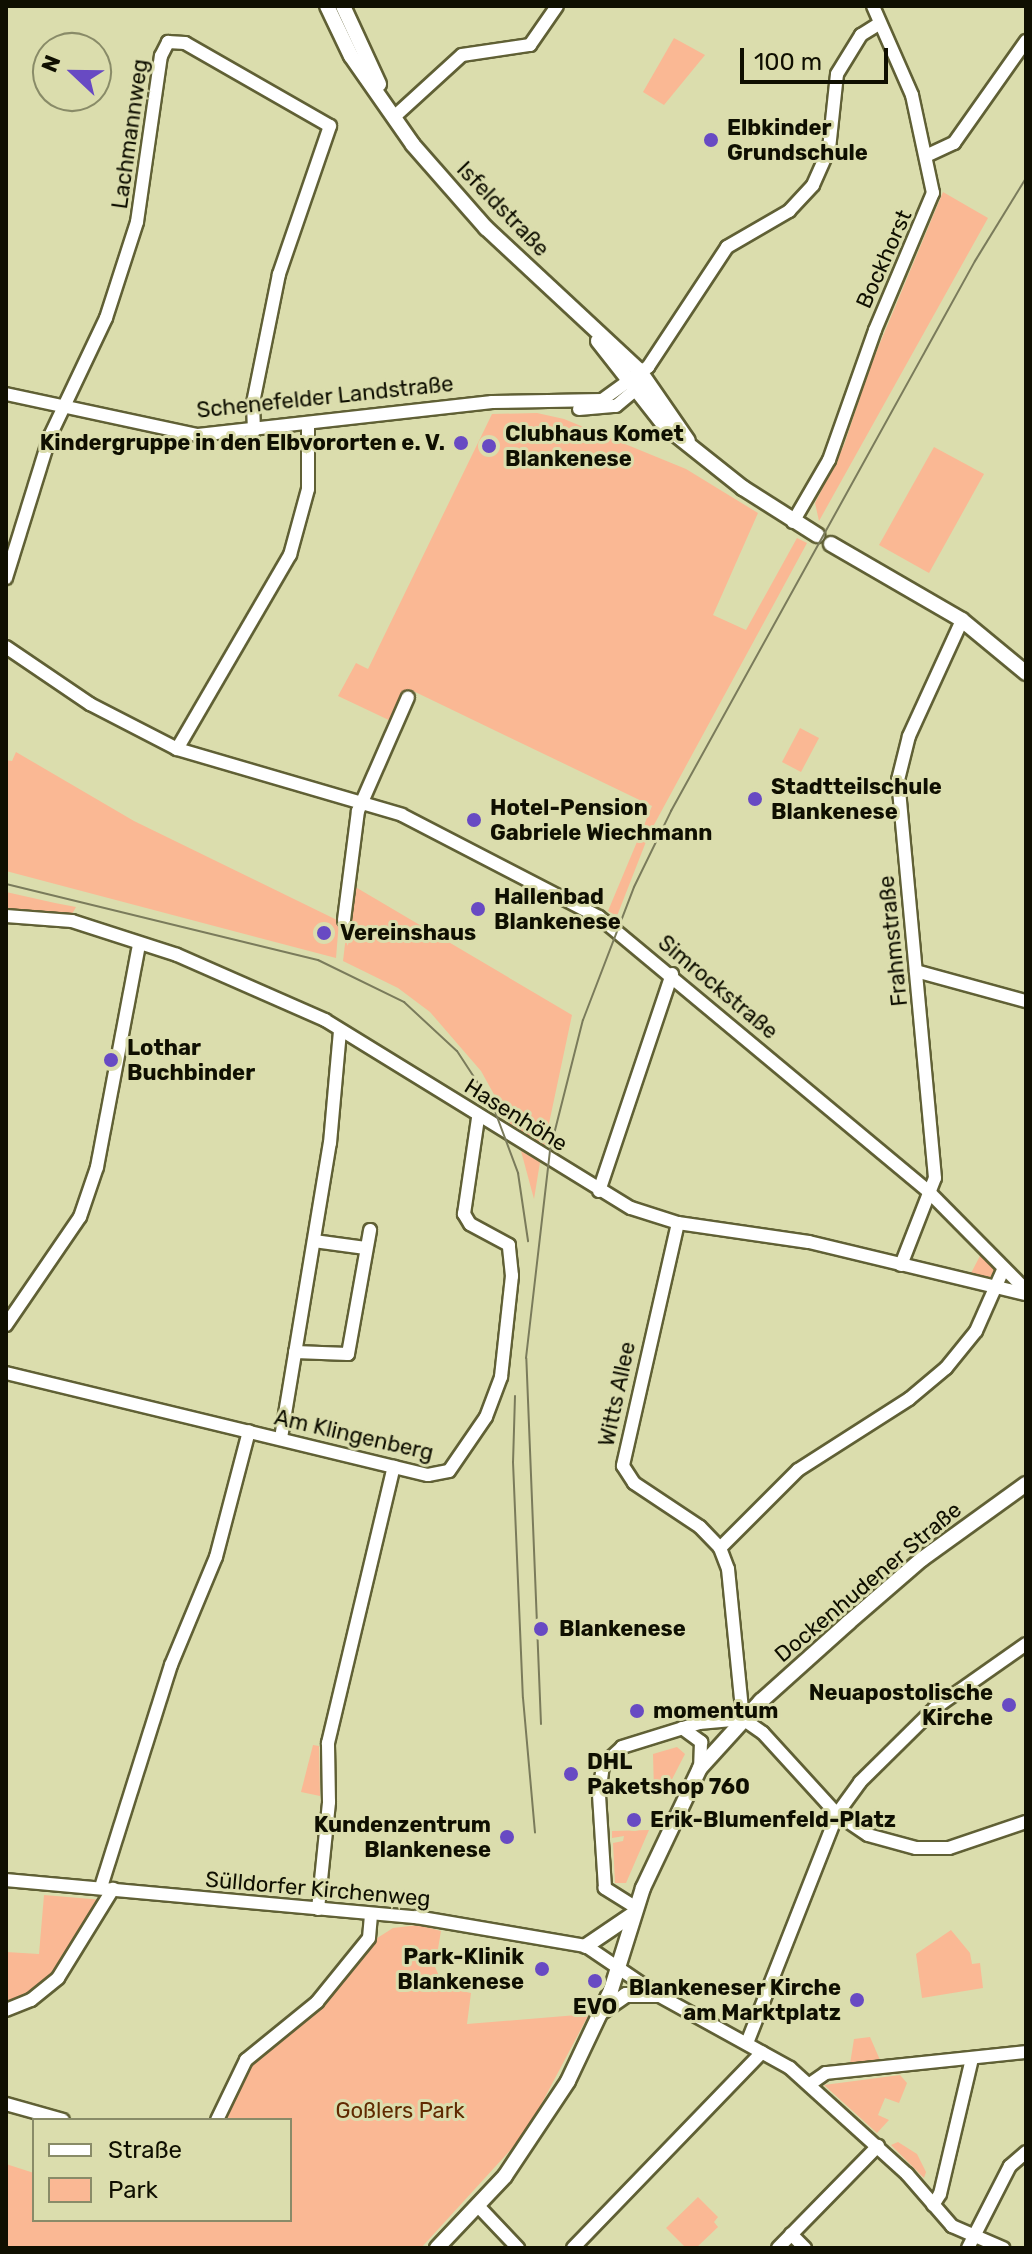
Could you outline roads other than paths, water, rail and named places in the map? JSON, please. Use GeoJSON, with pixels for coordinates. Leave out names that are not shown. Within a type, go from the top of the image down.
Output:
{"type":"FeatureCollection","features":[{"type":"Feature","properties":{"kind":"main road","name":"Isfeldstraße"},"geometry":{"type":"LineString","coordinates":[[327,6],[351,56],[394,117],[486,228],[588,326],[636,383],[665,426],[793,522]]}},
{"type":"Feature","properties":{"kind":"main road","name":"Isfeldstraße"},"geometry":{"type":"LineString","coordinates":[[343,6],[394,117]]}},
{"type":"Feature","properties":{"kind":"main road"},"geometry":{"type":"LineString","coordinates":[[793,522],[817,535]]}},
{"type":"Feature","properties":{"kind":"main road"},"geometry":{"type":"LineString","coordinates":[[831,544],[962,620],[1026,673]]}},
{"type":"Feature","properties":{"kind":"main road","name":"Dockenhudener Straße"},"geometry":{"type":"LineString","coordinates":[[743,1719],[922,1559],[1026,1484]]}},
{"type":"Feature","properties":{"kind":"main road"},"geometry":{"type":"LineString","coordinates":[[437,2248],[479,2207],[550,2112],[600,2014],[618,1968],[634,1911],[700,1768],[743,1719]]}},
{"type":"Feature","properties":{"kind":"main road"},"geometry":{"type":"LineString","coordinates":[[586,1946],[634,1911]]}},
{"type":"Feature","properties":{"kind":"main road"},"geometry":{"type":"LineString","coordinates":[[600,2014],[626,1995],[658,1995]]}},
{"type":"Feature","properties":{"kind":"street"},"geometry":{"type":"LineString","coordinates":[[394,117],[462,55],[530,45],[557,6]]}},
{"type":"Feature","properties":{"kind":"street","name":"Bockhorst"},"geometry":{"type":"LineString","coordinates":[[793,522],[829,460],[875,330],[928,211],[934,185],[912,95],[873,6]]}},
{"type":"Feature","properties":{"kind":"street"},"geometry":{"type":"LineString","coordinates":[[636,383],[727,247],[789,211],[813,185],[829,149],[837,74],[861,35],[880,23]]}},
{"type":"Feature","properties":{"kind":"street"},"geometry":{"type":"LineString","coordinates":[[928,155],[954,143],[1026,41]]}},
{"type":"Feature","properties":{"kind":"street","name":"Lachmannweg"},"geometry":{"type":"LineString","coordinates":[[61,407],[97,341],[137,222],[161,56],[168,42],[185,43],[322,118],[331,130],[279,274],[253,403],[254,431]]}},
{"type":"Feature","properties":{"kind":"street","name":"Schenefelder Landstraße"},"geometry":{"type":"LineString","coordinates":[[6,394],[198,435],[492,402],[556,405],[602,400],[636,383]]}},
{"type":"Feature","properties":{"kind":"street"},"geometry":{"type":"LineString","coordinates":[[6,578],[61,407]]}},
{"type":"Feature","properties":{"kind":"street"},"geometry":{"type":"LineString","coordinates":[[177,749],[290,555],[308,489],[308,424]]}},
{"type":"Feature","properties":{"kind":"street","name":"Frahmstraße"},"geometry":{"type":"LineString","coordinates":[[901,1265],[935,1178],[900,769],[962,620]]}},
{"type":"Feature","properties":{"kind":"street","name":"Simrockstraße"},"geometry":{"type":"LineString","coordinates":[[6,647],[54,683],[177,749],[360,803],[431,828],[549,887],[628,937],[930,1193],[1026,1292]]}},
{"type":"Feature","properties":{"kind":"street"},"geometry":{"type":"LineString","coordinates":[[344,920],[360,803],[408,697]]}},
{"type":"Feature","properties":{"kind":"street","name":"Hasenhöhe"},"geometry":{"type":"LineString","coordinates":[[6,916],[72,921],[177,955],[340,1030],[599,1191],[678,1223],[809,1242],[994,1289],[1026,1292]]}},
{"type":"Feature","properties":{"kind":"street"},"geometry":{"type":"LineString","coordinates":[[6,1325],[80,1217],[97,1167],[139,944]]}},
{"type":"Feature","properties":{"kind":"street"},"geometry":{"type":"LineString","coordinates":[[916,971],[1026,1001]]}},
{"type":"Feature","properties":{"kind":"street"},"geometry":{"type":"LineString","coordinates":[[599,1191],[672,974]]}},
{"type":"Feature","properties":{"kind":"street"},"geometry":{"type":"LineString","coordinates":[[281,1438],[330,1143],[340,1030]]}},
{"type":"Feature","properties":{"kind":"street","name":"Am Klingenberg"},"geometry":{"type":"LineString","coordinates":[[6,1373],[434,1476],[449,1471],[486,1417],[502,1370],[511,1250],[502,1239],[470,1224],[464,1214],[478,1118]]}},
{"type":"Feature","properties":{"kind":"street","name":"Witts Allee"},"geometry":{"type":"LineString","coordinates":[[678,1223],[623,1466],[634,1483],[700,1527],[720,1548]]}},
{"type":"Feature","properties":{"kind":"street"},"geometry":{"type":"LineString","coordinates":[[295,1352],[348,1354],[370,1230]]}},
{"type":"Feature","properties":{"kind":"street"},"geometry":{"type":"LineString","coordinates":[[314,1241],[366,1248]]}},
{"type":"Feature","properties":{"kind":"street"},"geometry":{"type":"LineString","coordinates":[[1003,1270],[976,1331],[946,1368],[909,1399],[798,1470],[720,1548],[728,1569],[743,1719],[837,1814],[868,1835],[916,1848],[949,1848],[1026,1822]]}},
{"type":"Feature","properties":{"kind":"street"},"geometry":{"type":"LineString","coordinates":[[6,2010],[31,2000],[58,1978],[107,1888],[171,1665],[216,1557],[249,1431]]}},
{"type":"Feature","properties":{"kind":"street"},"geometry":{"type":"LineString","coordinates":[[318,1909],[329,1802],[328,1743],[394,1467]]}},
{"type":"Feature","properties":{"kind":"street"},"geometry":{"type":"LineString","coordinates":[[747,2043],[837,1814],[860,1782],[935,1708],[1026,1644]]}},
{"type":"Feature","properties":{"kind":"street"},"geometry":{"type":"LineString","coordinates":[[634,1911],[605,1888],[599,1788],[603,1765],[614,1752],[682,1728],[743,1719]]}},
{"type":"Feature","properties":{"kind":"street"},"geometry":{"type":"LineString","coordinates":[[682,1728],[701,1742],[700,1768]]}},
{"type":"Feature","properties":{"kind":"street","name":"Sülldorfer Kirchenweg"},"geometry":{"type":"LineString","coordinates":[[6,1880],[514,1931],[586,1946],[658,1995],[747,2043],[810,2084],[878,2146],[972,2244],[1003,2248]]}},
{"type":"Feature","properties":{"kind":"street"},"geometry":{"type":"LineString","coordinates":[[218,2118],[246,2060],[317,2002],[369,1938],[371,1915]]}},
{"type":"Feature","properties":{"kind":"street"},"geometry":{"type":"LineString","coordinates":[[573,2248],[762,2052]]}},
{"type":"Feature","properties":{"kind":"street"},"geometry":{"type":"LineString","coordinates":[[810,2084],[826,2073],[1026,2052]]}},
{"type":"Feature","properties":{"kind":"street"},"geometry":{"type":"LineString","coordinates":[[933,2205],[972,2059]]}},
{"type":"Feature","properties":{"kind":"street"},"geometry":{"type":"LineString","coordinates":[[6,2104],[56,2118]]}},
{"type":"Feature","properties":{"kind":"street"},"geometry":{"type":"LineString","coordinates":[[778,2248],[878,2146]]}},
{"type":"Feature","properties":{"kind":"street"},"geometry":{"type":"LineString","coordinates":[[972,2244],[1010,2166],[1026,2152]]}},
{"type":"Feature","properties":{"kind":"street"},"geometry":{"type":"LineString","coordinates":[[479,2207],[518,2248]]}},
{"type":"Feature","properties":{"kind":"street"},"geometry":{"type":"LineString","coordinates":[[791,2234],[805,2248]]}},
{"type":"Feature","properties":{"kind":"tram line"},"geometry":{"type":"LineString","coordinates":[[541,1724],[526,1358],[550,1150],[583,1020],[634,887],[671,811],[975,261],[1026,178]]}},
{"type":"Feature","properties":{"kind":"tram line"},"geometry":{"type":"LineString","coordinates":[[6,884],[318,960],[404,1002],[457,1051],[493,1106],[518,1173],[528,1241]]}},
{"type":"Feature","properties":{"kind":"tram line"},"geometry":{"type":"LineString","coordinates":[[515,1396],[513,1462],[523,1698],[535,1832]]}},
{"type":"Feature","properties":{"kind":"place","name":"Elbkinder Grundschule"},"geometry":{"type":"Point","coordinates":[711,140]}},
{"type":"Feature","properties":{"kind":"place","name":"Kindergruppe in den Elbvororten e. V."},"geometry":{"type":"Point","coordinates":[461,443]}},
{"type":"Feature","properties":{"kind":"place","name":"Clubhaus Komet Blankenese"},"geometry":{"type":"Point","coordinates":[489,446]}},
{"type":"Feature","properties":{"kind":"place","name":"Stadtteilschule Blankenese"},"geometry":{"type":"Point","coordinates":[755,799]}},
{"type":"Feature","properties":{"kind":"place","name":"Hotel-Pension Gabriele Wiechmann"},"geometry":{"type":"Point","coordinates":[474,820]}},
{"type":"Feature","properties":{"kind":"place","name":"Hallenbad Blankenese"},"geometry":{"type":"Point","coordinates":[478,909]}},
{"type":"Feature","properties":{"kind":"place","name":"Vereinshaus"},"geometry":{"type":"Point","coordinates":[324,933]}},
{"type":"Feature","properties":{"kind":"place","name":"Lothar Buchbinder"},"geometry":{"type":"Point","coordinates":[111,1060]}},
{"type":"Feature","properties":{"kind":"place","name":"Blankenese"},"geometry":{"type":"Point","coordinates":[541,1629]}},
{"type":"Feature","properties":{"kind":"place","name":"Neuapostolische Kirche"},"geometry":{"type":"Point","coordinates":[1009,1705]}},
{"type":"Feature","properties":{"kind":"place","name":"momentum"},"geometry":{"type":"Point","coordinates":[637,1711]}},
{"type":"Feature","properties":{"kind":"place","name":"DHL Paketshop 760"},"geometry":{"type":"Point","coordinates":[571,1774]}},
{"type":"Feature","properties":{"kind":"place","name":"Erik-Blumenfeld-Platz"},"geometry":{"type":"Point","coordinates":[634,1820]}},
{"type":"Feature","properties":{"kind":"place","name":"Kundenzentrum Blankenese"},"geometry":{"type":"Point","coordinates":[507,1837]}},
{"type":"Feature","properties":{"kind":"place","name":"Park-Klinik Blankenese"},"geometry":{"type":"Point","coordinates":[542,1969]}},
{"type":"Feature","properties":{"kind":"place","name":"EVO"},"geometry":{"type":"Point","coordinates":[595,1981]}},
{"type":"Feature","properties":{"kind":"place","name":"Blankeneser Kirche am Marktplatz"},"geometry":{"type":"Point","coordinates":[857,2000]}},
{"type":"Feature","properties":{"kind":"park label","name":"Goßlers Park"},"geometry":{"type":"Point","coordinates":[400,2111]}}]}
